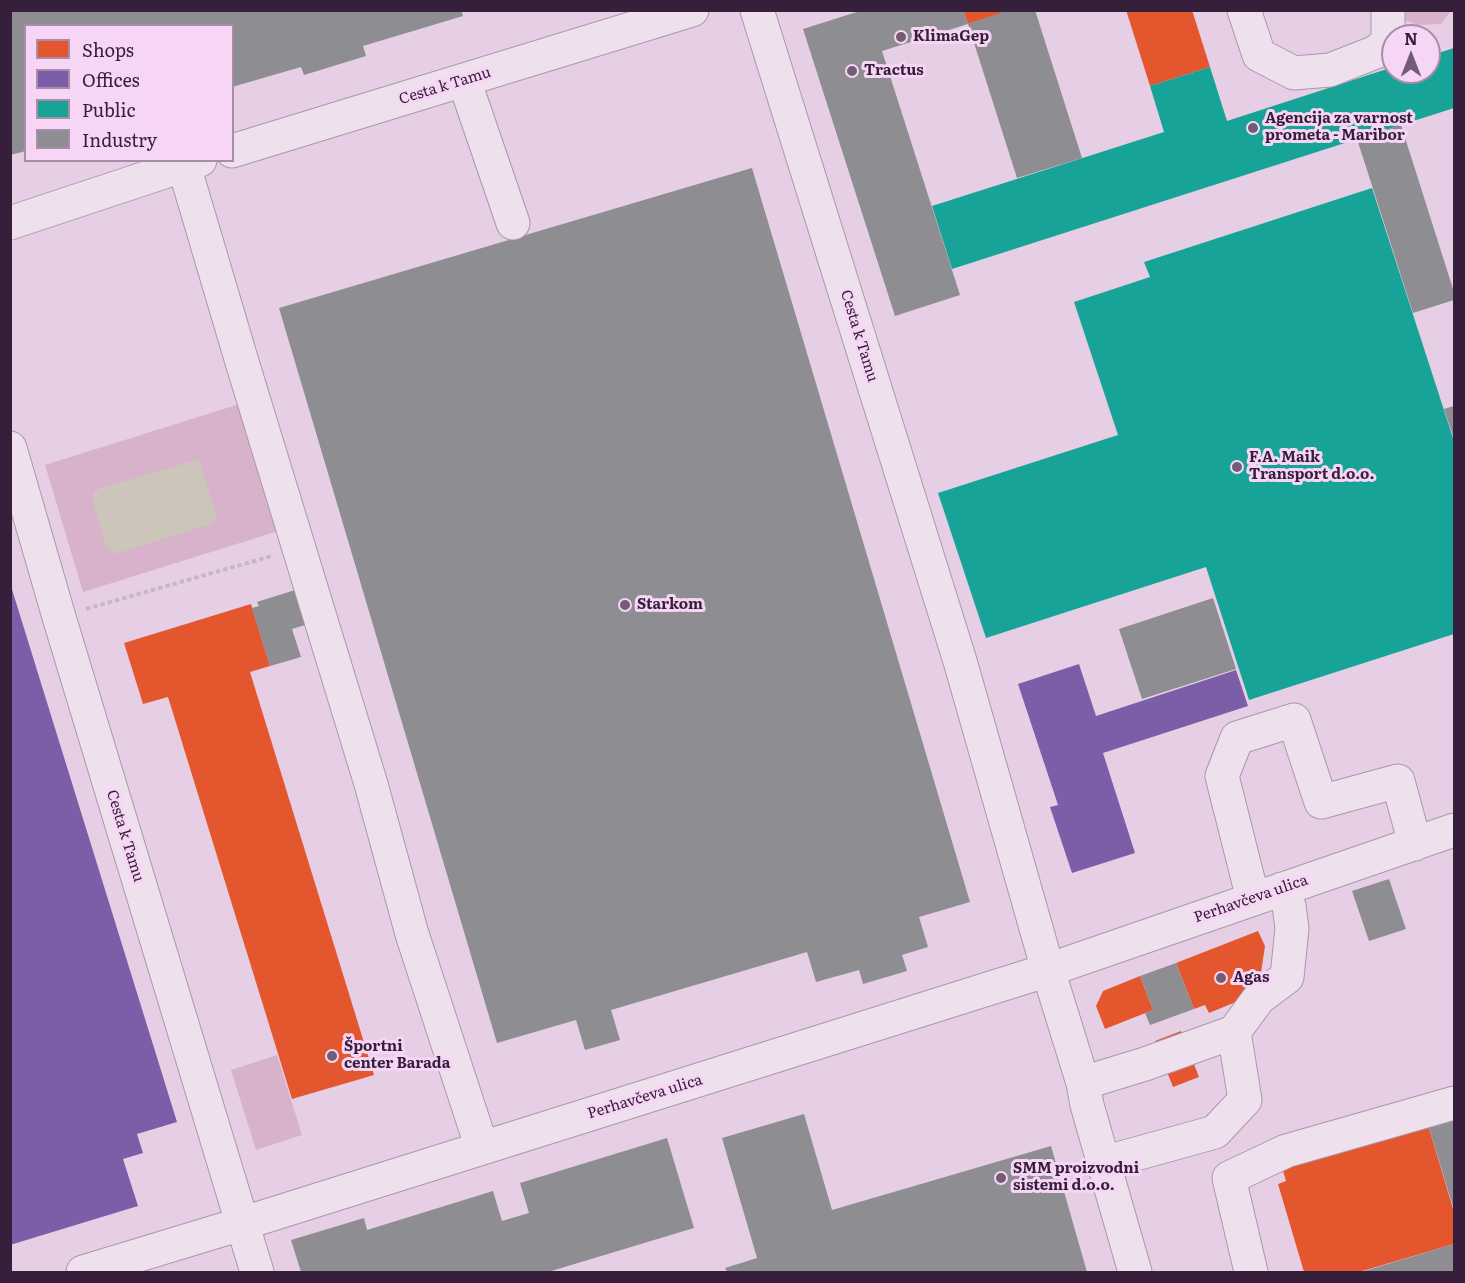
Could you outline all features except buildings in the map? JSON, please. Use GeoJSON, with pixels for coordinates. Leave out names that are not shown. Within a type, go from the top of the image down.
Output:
{"type":"FeatureCollection","features":[{"type":"Feature","properties":{"kind":"street","name":"Cesta k Tamu"},"geometry":{"type":"LineString","coordinates":[[234,150],[692,10]]}},
{"type":"Feature","properties":{"kind":"street","name":"Cesta k Tamu"},"geometry":{"type":"LineString","coordinates":[[758,10],[960,661],[1048,970]]}},
{"type":"Feature","properties":{"kind":"street"},"geometry":{"type":"LineString","coordinates":[[1244,10],[1259,56],[1294,73],[1330,70],[1376,52],[1388,42],[1388,10]]}},
{"type":"Feature","properties":{"kind":"street"},"geometry":{"type":"LineString","coordinates":[[464,80],[513,223]]}},
{"type":"Feature","properties":{"kind":"street"},"geometry":{"type":"LineString","coordinates":[[10,223],[192,163],[238,351],[371,783],[412,934],[482,1148]]}},
{"type":"Feature","properties":{"kind":"street","name":"Cesta k Tamu"},"geometry":{"type":"LineString","coordinates":[[10,448],[241,1224]]}},
{"type":"Feature","properties":{"kind":"street"},"geometry":{"type":"LineString","coordinates":[[1083,1083],[1145,1064],[1234,1032],[1259,998],[1287,976],[1292,928],[1289,906],[1267,894],[1222,776],[1237,738],[1294,720],[1321,802],[1398,781],[1415,843]]}},
{"type":"Feature","properties":{"kind":"street","name":"Perhavčeva ulica"},"geometry":{"type":"LineString","coordinates":[[83,1272],[1048,970],[1455,830]]}},
{"type":"Feature","properties":{"kind":"street"},"geometry":{"type":"LineString","coordinates":[[1048,970],[1083,1083],[1087,1105],[1135,1272]]}},
{"type":"Feature","properties":{"kind":"street"},"geometry":{"type":"LineString","coordinates":[[1103,1163],[1215,1132],[1245,1100],[1234,1032]]}},
{"type":"Feature","properties":{"kind":"street"},"geometry":{"type":"LineString","coordinates":[[1251,1272],[1229,1178],[1286,1150],[1455,1103]]}},
{"type":"Feature","properties":{"kind":"street"},"geometry":{"type":"LineString","coordinates":[[241,1224],[257,1272]]}},
{"type":"Feature","properties":{"kind":"path"},"geometry":{"type":"LineString","coordinates":[[85,610],[299,549]]}},
{"type":"Feature","properties":{"kind":"shaded area"},"geometry":{"type":"Polygon","coordinates":[[[1451,10],[1441,24],[1415,24],[1401,19],[1397,11],[1451,10]]]}},
{"type":"Feature","properties":{"kind":"shaded area"},"geometry":{"type":"Polygon","coordinates":[[[265,396],[304,523],[83,592],[45,465],[265,396]]]}},
{"type":"Feature","properties":{"kind":"shaded area"},"geometry":{"type":"Polygon","coordinates":[[[199,460],[217,517],[214,523],[115,554],[106,546],[94,505],[93,493],[98,489],[199,460]]]}},
{"type":"Feature","properties":{"kind":"shaded area"},"geometry":{"type":"Polygon","coordinates":[[[277,1055],[302,1135],[256,1150],[231,1070],[277,1055]]]}},
{"type":"Feature","properties":{"kind":"place","name":"KlimaGep"},"geometry":{"type":"Point","coordinates":[901,37]}},
{"type":"Feature","properties":{"kind":"place","name":"Tractus"},"geometry":{"type":"Point","coordinates":[852,71]}},
{"type":"Feature","properties":{"kind":"place","name":"Agencija za varnost prometa - Maribor"},"geometry":{"type":"Point","coordinates":[1253,128]}},
{"type":"Feature","properties":{"kind":"place","name":"F.A. Maik Transport d.o.o."},"geometry":{"type":"Point","coordinates":[1237,467]}},
{"type":"Feature","properties":{"kind":"place","name":"Starkom"},"geometry":{"type":"Point","coordinates":[625,605]}},
{"type":"Feature","properties":{"kind":"place","name":"Agas"},"geometry":{"type":"Point","coordinates":[1221,978]}},
{"type":"Feature","properties":{"kind":"place","name":"Športni center Barada"},"geometry":{"type":"Point","coordinates":[332,1056]}},
{"type":"Feature","properties":{"kind":"place","name":"SMM proizvodni sistemi d.o.o."},"geometry":{"type":"Point","coordinates":[1001,1178]}}]}
